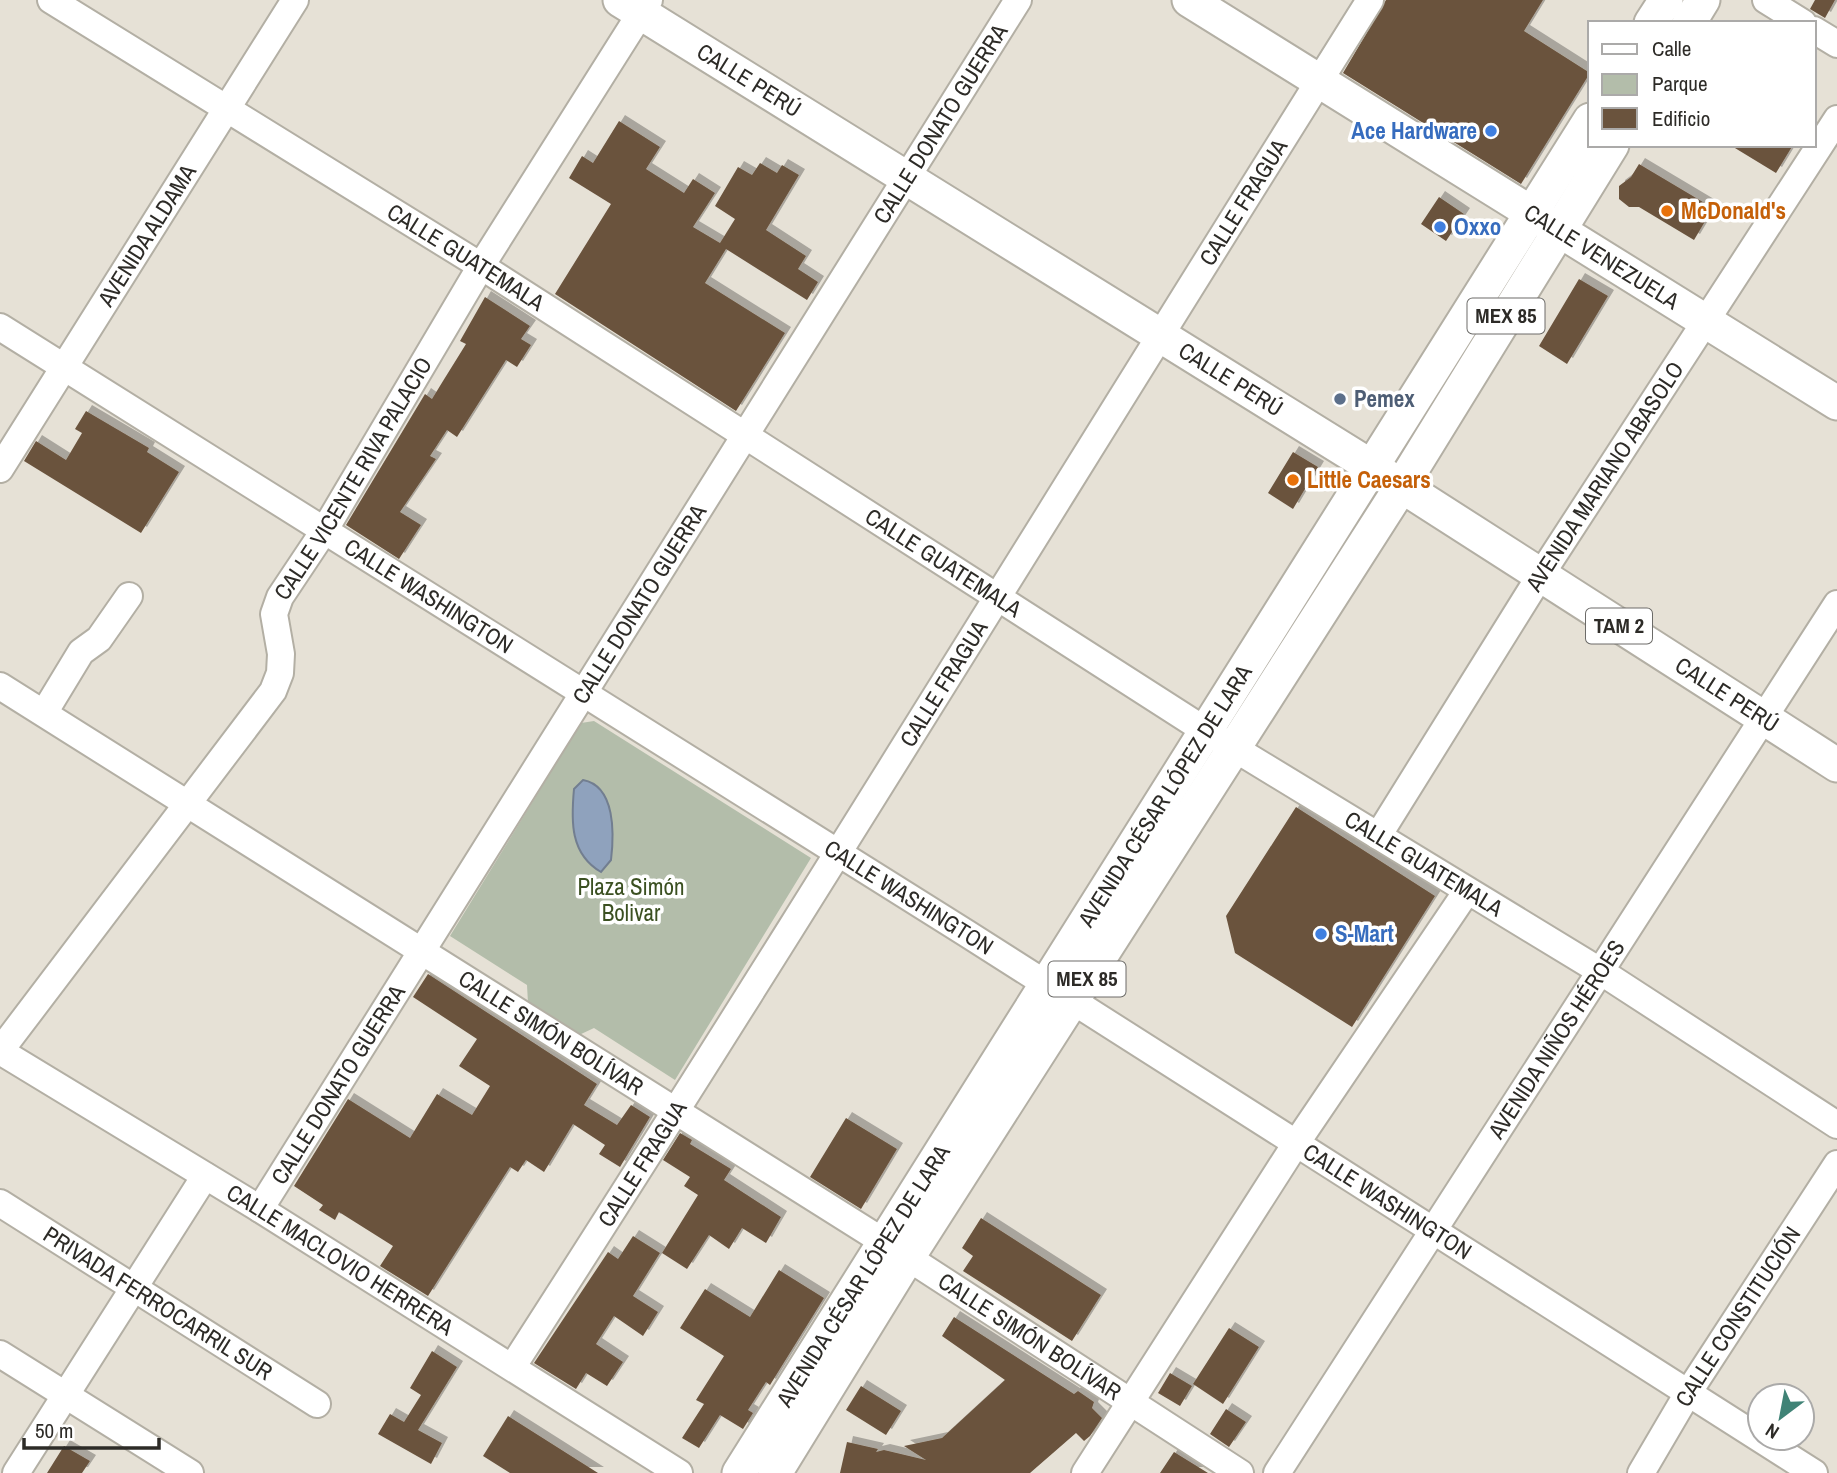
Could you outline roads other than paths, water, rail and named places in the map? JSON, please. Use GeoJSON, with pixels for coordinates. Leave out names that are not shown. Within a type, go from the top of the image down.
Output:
{"type":"FeatureCollection","features":[{"type":"Feature","properties":{"kind":"main road","name":"CALLE VENEZUELA"},"geometry":{"type":"LineString","coordinates":[[1189,0],[1837,403]]}},
{"type":"Feature","properties":{"kind":"main road"},"geometry":{"type":"LineString","coordinates":[[1652,21],[1666,0]]}},
{"type":"Feature","properties":{"kind":"main road"},"geometry":{"type":"LineString","coordinates":[[1690,21],[1703,0]]}},
{"type":"Feature","properties":{"kind":"main road","name":"CALLE PERÚ"},"geometry":{"type":"LineString","coordinates":[[637,4],[906,179],[1372,467],[1837,765]]}},
{"type":"Feature","properties":{"kind":"main road","name":"AVENIDA CÉSAR LÓPEZ DE LARA"},"geometry":{"type":"LineString","coordinates":[[739,1473],[896,1250],[1060,993],[1233,749],[1401,487],[1545,223],[1588,125]]}},
{"type":"Feature","properties":{"kind":"main road","name":"AVENIDA CÉSAR LÓPEZ DE LARA"},"geometry":{"type":"LineString","coordinates":[[1060,993],[1206,731],[1372,467],[1545,223],[1610,147]]}},
{"type":"Feature","properties":{"kind":"main road","name":"AVENIDA CÉSAR LÓPEZ DE LARA"},"geometry":{"type":"LineString","coordinates":[[775,1473],[896,1250]]}},
{"type":"Feature","properties":{"kind":"street","name":"CALLE GUATEMALA"},"geometry":{"type":"LineString","coordinates":[[51,0],[226,111],[481,266],[1233,749],[1600,971],[1837,1125]]}},
{"type":"Feature","properties":{"kind":"street","name":"AVENIDA ALDAMA"},"geometry":{"type":"LineString","coordinates":[[0,469],[295,0]]}},
{"type":"Feature","properties":{"kind":"street","name":"CALLE DONATO GUERRA"},"geometry":{"type":"LineString","coordinates":[[260,1209],[1018,0]]}},
{"type":"Feature","properties":{"kind":"street","name":"CALLE FRAGUA"},"geometry":{"type":"LineString","coordinates":[[513,1366],[839,854],[995,598],[1370,0]]}},
{"type":"Feature","properties":{"kind":"street"},"geometry":{"type":"LineString","coordinates":[[1766,0],[1800,21]]}},
{"type":"Feature","properties":{"kind":"street","name":"CALLE VICENTE RIVA PALACIO"},"geometry":{"type":"LineString","coordinates":[[0,1051],[273,691],[280,673],[281,654],[274,614],[279,597],[324,531],[637,4]]}},
{"type":"Feature","properties":{"kind":"street"},"geometry":{"type":"LineString","coordinates":[[1816,31],[1837,44]]}},
{"type":"Feature","properties":{"kind":"street","name":"AVENIDA MARIANO ABASOLO"},"geometry":{"type":"LineString","coordinates":[[1378,836],[1540,576],[1837,119]]}},
{"type":"Feature","properties":{"kind":"street","name":"CALLE WASHINGTON"},"geometry":{"type":"LineString","coordinates":[[0,327],[1060,993],[1814,1473]]}},
{"type":"Feature","properties":{"kind":"street"},"geometry":{"type":"LineString","coordinates":[[44,713],[81,652],[99,639],[128,596]]}},
{"type":"Feature","properties":{"kind":"street","name":"AVENIDA NIÑOS HÉROES"},"geometry":{"type":"LineString","coordinates":[[1277,1473],[1837,604]]}},
{"type":"Feature","properties":{"kind":"street","name":"CALLE SIMÓN BOLÍVAR"},"geometry":{"type":"LineString","coordinates":[[0,686],[896,1250],[1240,1473]]}},
{"type":"Feature","properties":{"kind":"street"},"geometry":{"type":"LineString","coordinates":[[1085,1473],[1295,1145],[1467,891]]}},
{"type":"Feature","properties":{"kind":"street","name":"CALLE MACLOVIO HERRERA"},"geometry":{"type":"LineString","coordinates":[[0,1051],[513,1366],[679,1473]]}},
{"type":"Feature","properties":{"kind":"street","name":"CALLE CONSTITUCIÓN"},"geometry":{"type":"LineString","coordinates":[[1641,1473],[1688,1393],[1837,1164]]}},
{"type":"Feature","properties":{"kind":"street"},"geometry":{"type":"LineString","coordinates":[[16,1473],[205,1177]]}},
{"type":"Feature","properties":{"kind":"street","name":"PRIVADA FERROCARRIL SUR"},"geometry":{"type":"LineString","coordinates":[[0,1203],[317,1404]]}},
{"type":"Feature","properties":{"kind":"street"},"geometry":{"type":"LineString","coordinates":[[0,1354],[190,1473]]}},
{"type":"Feature","properties":{"kind":"water"},"geometry":{"type":"Polygon","coordinates":[[[583,780],[594,784],[602,792],[610,813],[613,838],[611,860],[601,872],[583,856],[575,836],[574,789],[583,780]]]}},
{"type":"Feature","properties":{"kind":"place","name":"Ace Hardware"},"geometry":{"type":"Point","coordinates":[1491,131]}},
{"type":"Feature","properties":{"kind":"place","name":"McDonald's"},"geometry":{"type":"Point","coordinates":[1667,211]}},
{"type":"Feature","properties":{"kind":"place","name":"Oxxo"},"geometry":{"type":"Point","coordinates":[1440,227]}},
{"type":"Feature","properties":{"kind":"place","name":"Pemex"},"geometry":{"type":"Point","coordinates":[1340,399]}},
{"type":"Feature","properties":{"kind":"place","name":"Little Caesars"},"geometry":{"type":"Point","coordinates":[1293,480]}},
{"type":"Feature","properties":{"kind":"place","name":"S-Mart"},"geometry":{"type":"Point","coordinates":[1321,934]}},
{"type":"Feature","properties":{"kind":"park label","name":"Plaza Simón Bolivar"},"geometry":{"type":"Point","coordinates":[631,900]}}]}
